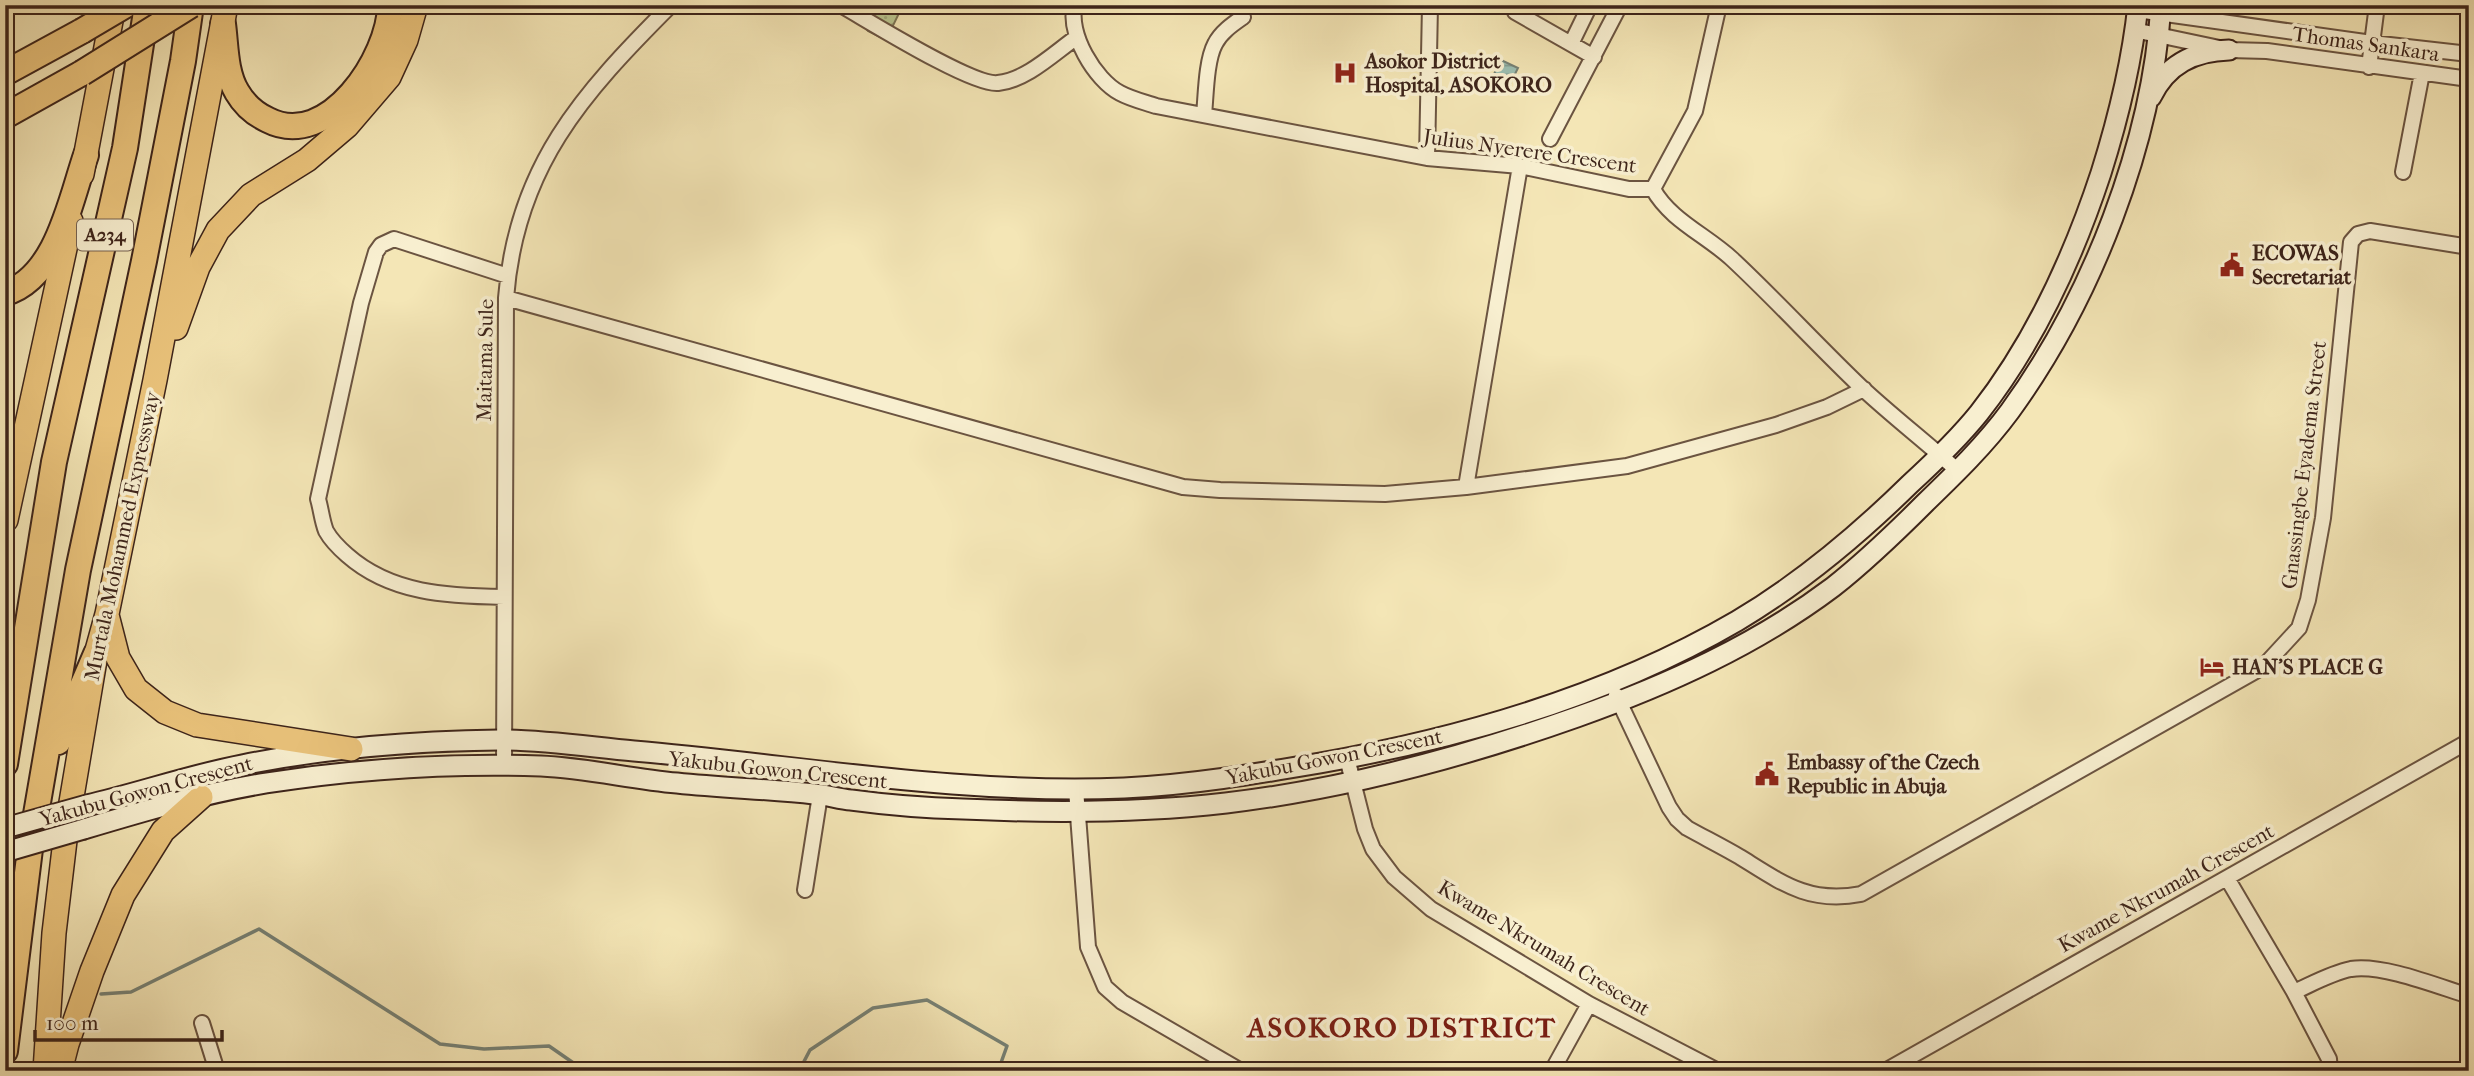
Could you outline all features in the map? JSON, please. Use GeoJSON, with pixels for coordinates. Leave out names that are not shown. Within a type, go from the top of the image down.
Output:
{"type":"FeatureCollection","features":[{"type":"Feature","properties":{"kind":"highway"},"geometry":{"type":"LineString","coordinates":[[5,525],[86,155],[114,5]]}},
{"type":"Feature","properties":{"kind":"highway"},"geometry":{"type":"LineString","coordinates":[[5,73],[125,5]]}},
{"type":"Feature","properties":{"kind":"highway","name":"A234"},"geometry":{"type":"LineString","coordinates":[[5,764],[54,463],[125,148],[147,5]]}},
{"type":"Feature","properties":{"kind":"highway","name":"A234"},"geometry":{"type":"LineString","coordinates":[[7,116],[191,5]]}},
{"type":"Feature","properties":{"kind":"highway","name":"Murtala Mohammed Expressway"},"geometry":{"type":"LineString","coordinates":[[5,1051],[30,849],[65,648],[90,509],[147,248],[183,61],[191,5]]}},
{"type":"Feature","properties":{"kind":"highway"},"geometry":{"type":"LineString","coordinates":[[224,14],[229,71],[236,90],[245,104],[260,116],[275,124],[295,126],[320,121],[339,107],[359,83],[386,33],[390,5]]}},
{"type":"Feature","properties":{"kind":"highway"},"geometry":{"type":"LineString","coordinates":[[155,380],[198,267],[218,230],[251,195],[307,160],[347,126],[389,78],[406,40],[416,5]]}},
{"type":"Feature","properties":{"kind":"highway","name":"Murtala Mohammed Expressway"},"geometry":{"type":"LineString","coordinates":[[45,1071],[54,933],[66,832],[96,654],[107,614],[155,380],[224,14]]}},
{"type":"Feature","properties":{"kind":"highway"},"geometry":{"type":"LineString","coordinates":[[5,56],[77,34]]}},
{"type":"Feature","properties":{"kind":"highway"},"geometry":{"type":"LineString","coordinates":[[5,293],[30,277],[52,251],[86,155]]}},
{"type":"Feature","properties":{"kind":"highway"},"geometry":{"type":"LineString","coordinates":[[5,500],[6,520]]}},
{"type":"Feature","properties":{"kind":"highway"},"geometry":{"type":"LineString","coordinates":[[107,614],[118,657],[136,689],[164,712],[197,725],[351,749]]}},
{"type":"Feature","properties":{"kind":"highway"},"geometry":{"type":"LineString","coordinates":[[43,778],[96,654]]}},
{"type":"Feature","properties":{"kind":"highway"},"geometry":{"type":"LineString","coordinates":[[60,1071],[66,1044],[92,971],[123,895],[163,831],[201,797]]}},
{"type":"Feature","properties":{"kind":"main road","name":"Yakubu Gowon Crescent"},"geometry":{"type":"LineString","coordinates":[[5,828],[245,764],[351,749],[505,740],[947,783],[1076,789],[1127,788],[1215,780],[1347,758],[1443,738],[1494,723],[1610,681],[1693,645],[1782,592],[1830,557],[1878,516],[1977,415],[2005,376],[2070,259],[2111,140],[2137,8]]}},
{"type":"Feature","properties":{"kind":"main road","name":"Yakubu Gowon Crescent"},"geometry":{"type":"LineString","coordinates":[[5,852],[201,797],[261,784],[397,769],[535,766],[582,769],[672,783],[959,809],[1077,812],[1227,803],[1352,781],[1476,751],[1619,702],[1704,666],[1796,612],[1833,586],[1881,546],[1958,471],[2011,409],[2049,351],[2084,284],[2129,168],[2146,108],[2161,9]]}},
{"type":"Feature","properties":{"kind":"main road"},"geometry":{"type":"LineString","coordinates":[[2146,108],[2155,89],[2171,70],[2190,56],[2229,50]]}},
{"type":"Feature","properties":{"kind":"street","name":"Maitama Sule"},"geometry":{"type":"LineString","coordinates":[[504,767],[506,298],[515,234],[528,194],[568,120],[590,89],[671,5]]}},
{"type":"Feature","properties":{"kind":"street"},"geometry":{"type":"LineString","coordinates":[[844,7],[966,75],[997,84],[1024,74],[1077,37],[1073,12],[1075,5]]}},
{"type":"Feature","properties":{"kind":"street"},"geometry":{"type":"LineString","coordinates":[[1427,158],[1430,5]]}},
{"type":"Feature","properties":{"kind":"street"},"geometry":{"type":"LineString","coordinates":[[1514,5],[1515,12],[1594,57]]}},
{"type":"Feature","properties":{"kind":"street"},"geometry":{"type":"LineString","coordinates":[[1571,44],[1590,5]]}},
{"type":"Feature","properties":{"kind":"street"},"geometry":{"type":"LineString","coordinates":[[1550,139],[1620,5]]}},
{"type":"Feature","properties":{"kind":"street"},"geometry":{"type":"LineString","coordinates":[[1653,189],[1695,111],[1719,5]]}},
{"type":"Feature","properties":{"kind":"street"},"geometry":{"type":"LineString","coordinates":[[2369,67],[2377,5]]}},
{"type":"Feature","properties":{"kind":"street"},"geometry":{"type":"LineString","coordinates":[[2137,8],[2161,9],[2372,43],[2469,54]]}},
{"type":"Feature","properties":{"kind":"street"},"geometry":{"type":"LineString","coordinates":[[1204,115],[1211,55],[1226,30],[1243,17]]}},
{"type":"Feature","properties":{"kind":"street","name":"Thomas Sankara"},"geometry":{"type":"LineString","coordinates":[[2134,30],[2229,50],[2267,51],[2469,79]]}},
{"type":"Feature","properties":{"kind":"street","name":"Julius Nyerere Crescent"},"geometry":{"type":"LineString","coordinates":[[1077,37],[1095,71],[1118,92],[1156,106],[1427,158],[1520,166],[1629,189],[1653,189],[1659,201],[1671,213],[1731,259],[1864,389],[1958,471]]}},
{"type":"Feature","properties":{"kind":"street"},"geometry":{"type":"LineString","coordinates":[[2403,172],[2422,73]]}},
{"type":"Feature","properties":{"kind":"street"},"geometry":{"type":"LineString","coordinates":[[1466,487],[1520,166]]}},
{"type":"Feature","properties":{"kind":"street","name":"Gnassingbe Eyadema Street"},"geometry":{"type":"LineString","coordinates":[[1610,681],[1677,819],[1786,886],[1809,895],[1842,898],[1861,894],[2263,667],[2283,648],[2299,628],[2308,600],[2323,518],[2353,238],[2370,231],[2469,247]]}},
{"type":"Feature","properties":{"kind":"street"},"geometry":{"type":"LineString","coordinates":[[504,597],[470,597],[403,588],[376,577],[338,547],[326,531],[318,499],[361,303],[376,252],[382,245],[394,239],[508,276]]}},
{"type":"Feature","properties":{"kind":"street"},"geometry":{"type":"LineString","coordinates":[[506,298],[1183,487],[1220,490],[1385,494],[1627,467],[1828,407],[1864,389]]}},
{"type":"Feature","properties":{"kind":"street","name":"Kwame Nkrumah Crescent"},"geometry":{"type":"LineString","coordinates":[[1885,1071],[2469,741]]}},
{"type":"Feature","properties":{"kind":"street","name":"Kwame Nkrumah Crescent"},"geometry":{"type":"LineString","coordinates":[[1347,758],[1365,830],[1373,849],[1394,877],[1431,909],[1589,1004],[1718,1071]]}},
{"type":"Feature","properties":{"kind":"street"},"geometry":{"type":"LineString","coordinates":[[1076,789],[1088,947],[1105,987],[1122,1003],[1241,1071]]}},
{"type":"Feature","properties":{"kind":"street"},"geometry":{"type":"LineString","coordinates":[[805,890],[820,795]]}},
{"type":"Feature","properties":{"kind":"street"},"geometry":{"type":"LineString","coordinates":[[2227,878],[2294,992],[2329,1059],[2330,1071]]}},
{"type":"Feature","properties":{"kind":"street"},"geometry":{"type":"LineString","coordinates":[[2294,992],[2349,970],[2365,968],[2469,996]]}},
{"type":"Feature","properties":{"kind":"street"},"geometry":{"type":"LineString","coordinates":[[1552,1071],[1589,1004]]}},
{"type":"Feature","properties":{"kind":"street"},"geometry":{"type":"LineString","coordinates":[[202,1023],[217,1071]]}},
{"type":"Feature","properties":{"kind":"green space"},"geometry":{"type":"Polygon","coordinates":[[[834,5],[903,5],[886,40],[868,31],[857,17],[854,21],[834,5]]]}},
{"type":"Feature","properties":{"kind":"shaded area"},"geometry":{"type":"Polygon","coordinates":[[[1501,60],[1518,68],[1505,94],[1488,86],[1501,60]]]}},
{"type":"Feature","properties":{"kind":"waterway"},"geometry":{"type":"LineString","coordinates":[[101,994],[131,992],[259,929],[440,1044],[484,1049],[549,1046],[585,1071]]}},
{"type":"Feature","properties":{"kind":"waterway"},"geometry":{"type":"LineString","coordinates":[[799,1071],[810,1050],[873,1008],[927,1000],[1007,1046],[998,1071]]}},
{"type":"Feature","properties":{"kind":"place","name":"Asokor District Hospital, ASOKORO"},"geometry":{"type":"Point","coordinates":[1345,73]}},
{"type":"Feature","properties":{"kind":"place","name":"ECOWAS Secretariat"},"geometry":{"type":"Point","coordinates":[2232,265]}},
{"type":"Feature","properties":{"kind":"place","name":"HAN'S PLACE G"},"geometry":{"type":"Point","coordinates":[2212,667]}},
{"type":"Feature","properties":{"kind":"place","name":"Embassy of the Czech Republic in Abuja"},"geometry":{"type":"Point","coordinates":[1767,774]}},
{"type":"Feature","properties":{"kind":"district","name":"ASOKORO DISTRICT"},"geometry":{"type":"Point","coordinates":[1402,1027]}}]}
